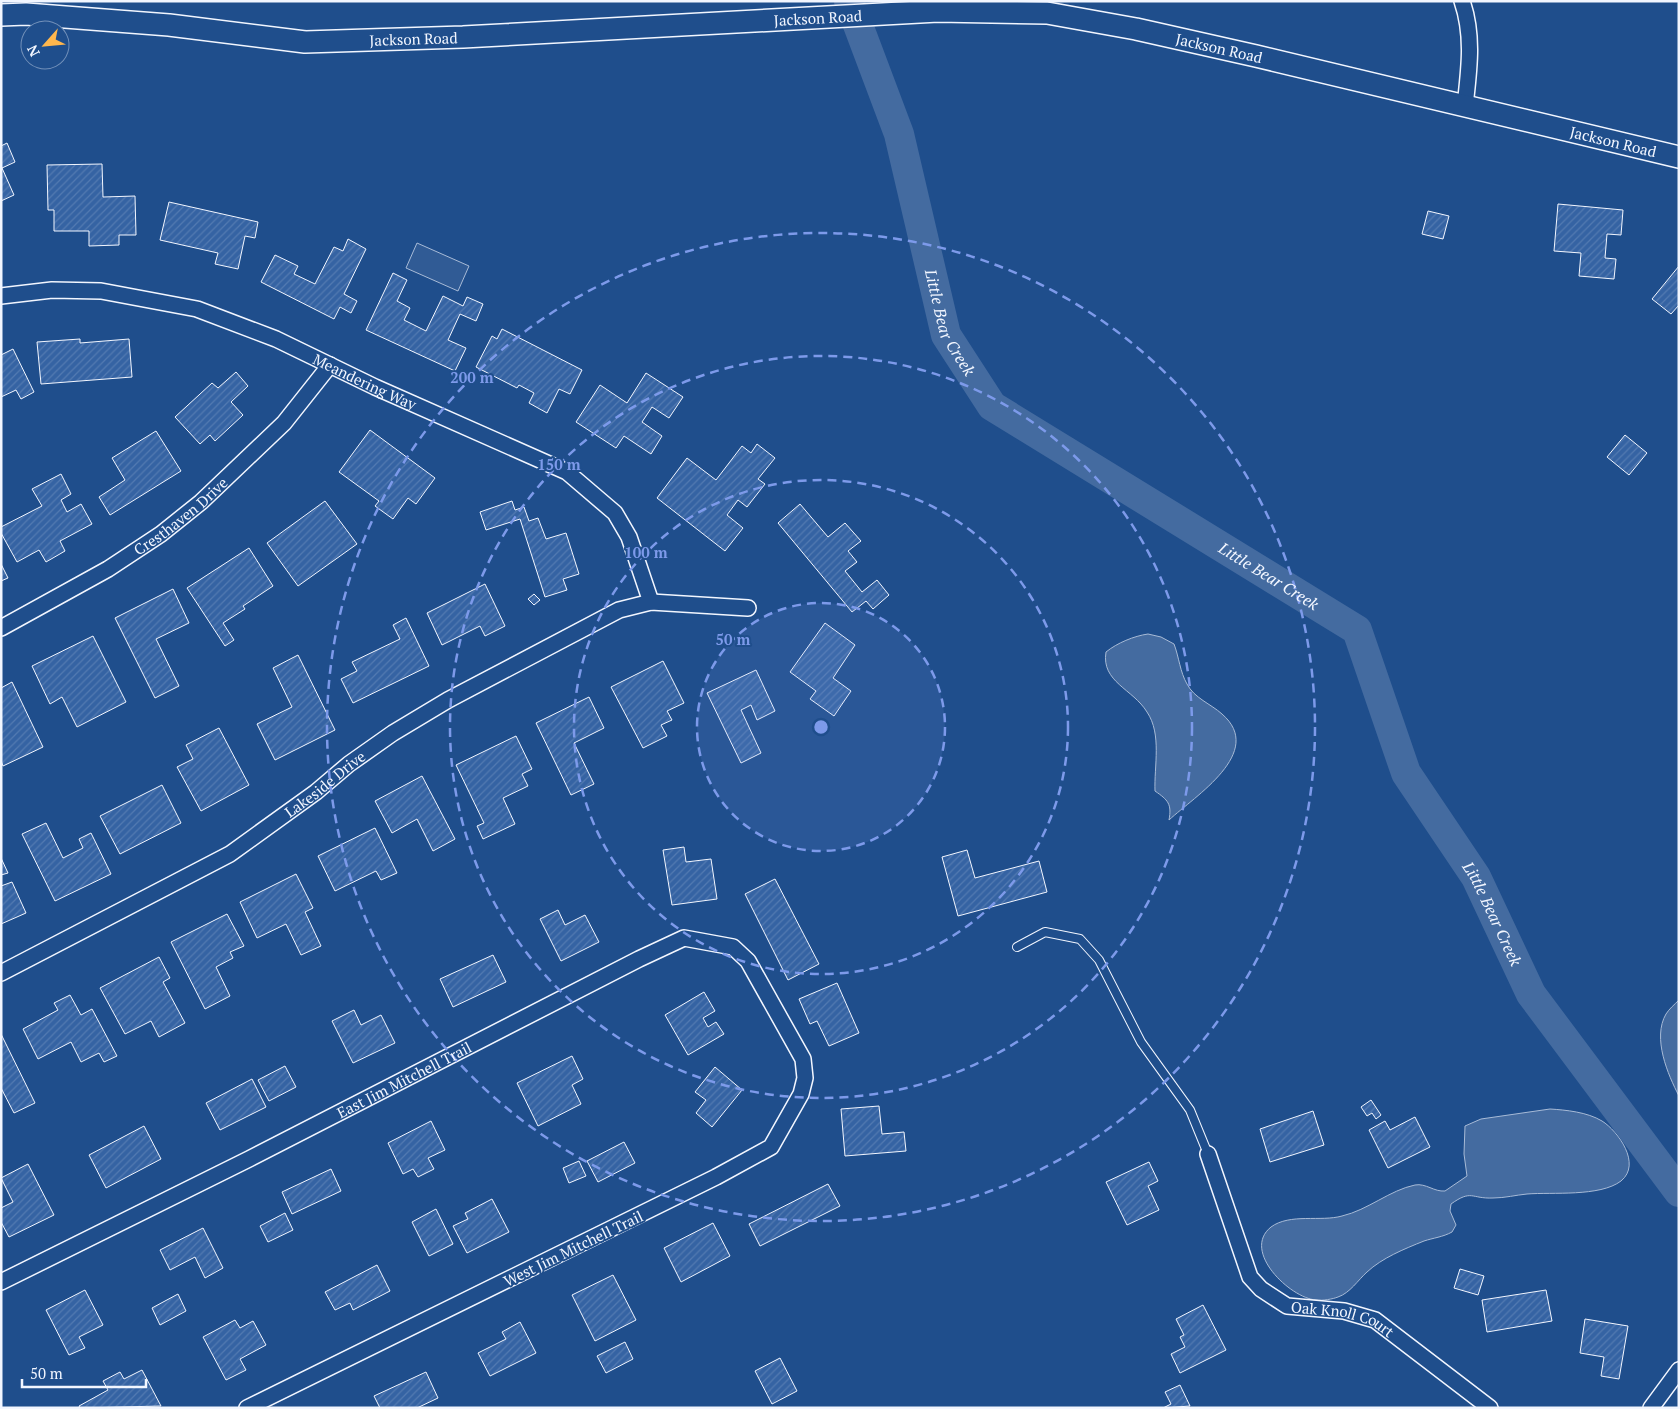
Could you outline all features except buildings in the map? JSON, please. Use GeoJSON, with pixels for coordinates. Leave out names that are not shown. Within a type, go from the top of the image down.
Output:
{"type":"FeatureCollection","features":[{"type":"Feature","properties":{"kind":"main road","name":"Jackson Road"},"geometry":{"type":"LineString","coordinates":[[1,15],[26,14],[169,25],[304,42],[463,37],[938,11],[1047,13],[1145,31],[1679,157]]}},
{"type":"Feature","properties":{"kind":"street"},"geometry":{"type":"LineString","coordinates":[[1462,1],[1469,22],[1470,58],[1465,106]]}},
{"type":"Feature","properties":{"kind":"street","name":"Meandering Way"},"geometry":{"type":"LineString","coordinates":[[1,296],[52,290],[101,291],[197,309],[276,339],[567,472],[615,513],[629,537],[651,602]]}},
{"type":"Feature","properties":{"kind":"street","name":"Cresthaven Drive"},"geometry":{"type":"LineString","coordinates":[[1,628],[108,569],[161,534],[201,502],[284,423],[330,365]]}},
{"type":"Feature","properties":{"kind":"street","name":"Lakeside Drive"},"geometry":{"type":"LineString","coordinates":[[1,973],[230,854],[393,733],[448,700],[620,610],[651,602],[748,608]]}},
{"type":"Feature","properties":{"kind":"street","name":"East Jim Mitchell Trail"},"geometry":{"type":"LineString","coordinates":[[1,1282],[258,1155],[639,958],[684,938],[732,947],[748,961],[783,1020]]}},
{"type":"Feature","properties":{"kind":"street","name":"West Jim Mitchell Trail"},"geometry":{"type":"LineString","coordinates":[[247,1408],[708,1181],[771,1146],[795,1105],[805,1078],[803,1059],[783,1020]]}},
{"type":"Feature","properties":{"kind":"street","name":"Oak Knoll Court"},"geometry":{"type":"LineString","coordinates":[[1208,1154],[1250,1277],[1261,1289],[1287,1306],[1344,1311],[1375,1320],[1490,1408]]}},
{"type":"Feature","properties":{"kind":"street"},"geometry":{"type":"LineString","coordinates":[[1651,1408],[1679,1370]]}},
{"type":"Feature","properties":{"kind":"lane"},"geometry":{"type":"LineString","coordinates":[[1018,947],[1045,932],[1080,940],[1099,960],[1141,1042],[1190,1110],[1208,1154]]}},
{"type":"Feature","properties":{"kind":"shaded area"},"geometry":{"type":"Polygon","coordinates":[[[417,243],[469,266],[458,291],[406,268],[417,243]]]}},
{"type":"Feature","properties":{"kind":"shaded area"},"geometry":{"type":"Polygon","coordinates":[[[1148,634],[1161,637],[1174,644],[1183,675],[1190,689],[1222,714],[1233,728],[1236,743],[1231,758],[1222,772],[1209,786],[1169,820],[1170,810],[1168,803],[1155,791],[1156,740],[1152,721],[1141,704],[1113,678],[1108,671],[1106,662],[1106,652],[1110,649],[1126,640],[1148,634]]]}},
{"type":"Feature","properties":{"kind":"shaded area"},"geometry":{"type":"Polygon","coordinates":[[[1679,1000],[1679,1096],[1666,1067],[1661,1045],[1661,1034],[1666,1014],[1679,1000]]]}},
{"type":"Feature","properties":{"kind":"shaded area"},"geometry":{"type":"Polygon","coordinates":[[[1550,1109],[1590,1115],[1602,1121],[1615,1132],[1621,1140],[1628,1157],[1629,1166],[1627,1174],[1621,1181],[1601,1190],[1589,1192],[1527,1194],[1497,1198],[1468,1196],[1458,1199],[1451,1204],[1450,1211],[1456,1225],[1452,1232],[1424,1241],[1386,1258],[1367,1272],[1346,1293],[1324,1300],[1305,1297],[1294,1291],[1272,1272],[1265,1260],[1262,1248],[1263,1237],[1271,1227],[1287,1220],[1342,1216],[1397,1191],[1415,1185],[1423,1185],[1445,1191],[1467,1176],[1464,1154],[1465,1126],[1481,1119],[1550,1109]]]}},
{"type":"Feature","properties":{"kind":"waterway","name":"Little Bear Creek"},"geometry":{"type":"LineString","coordinates":[[849,1],[899,134],[946,335],[992,406],[1357,630],[1406,773],[1476,877],[1531,994],[1679,1192]]}}]}
